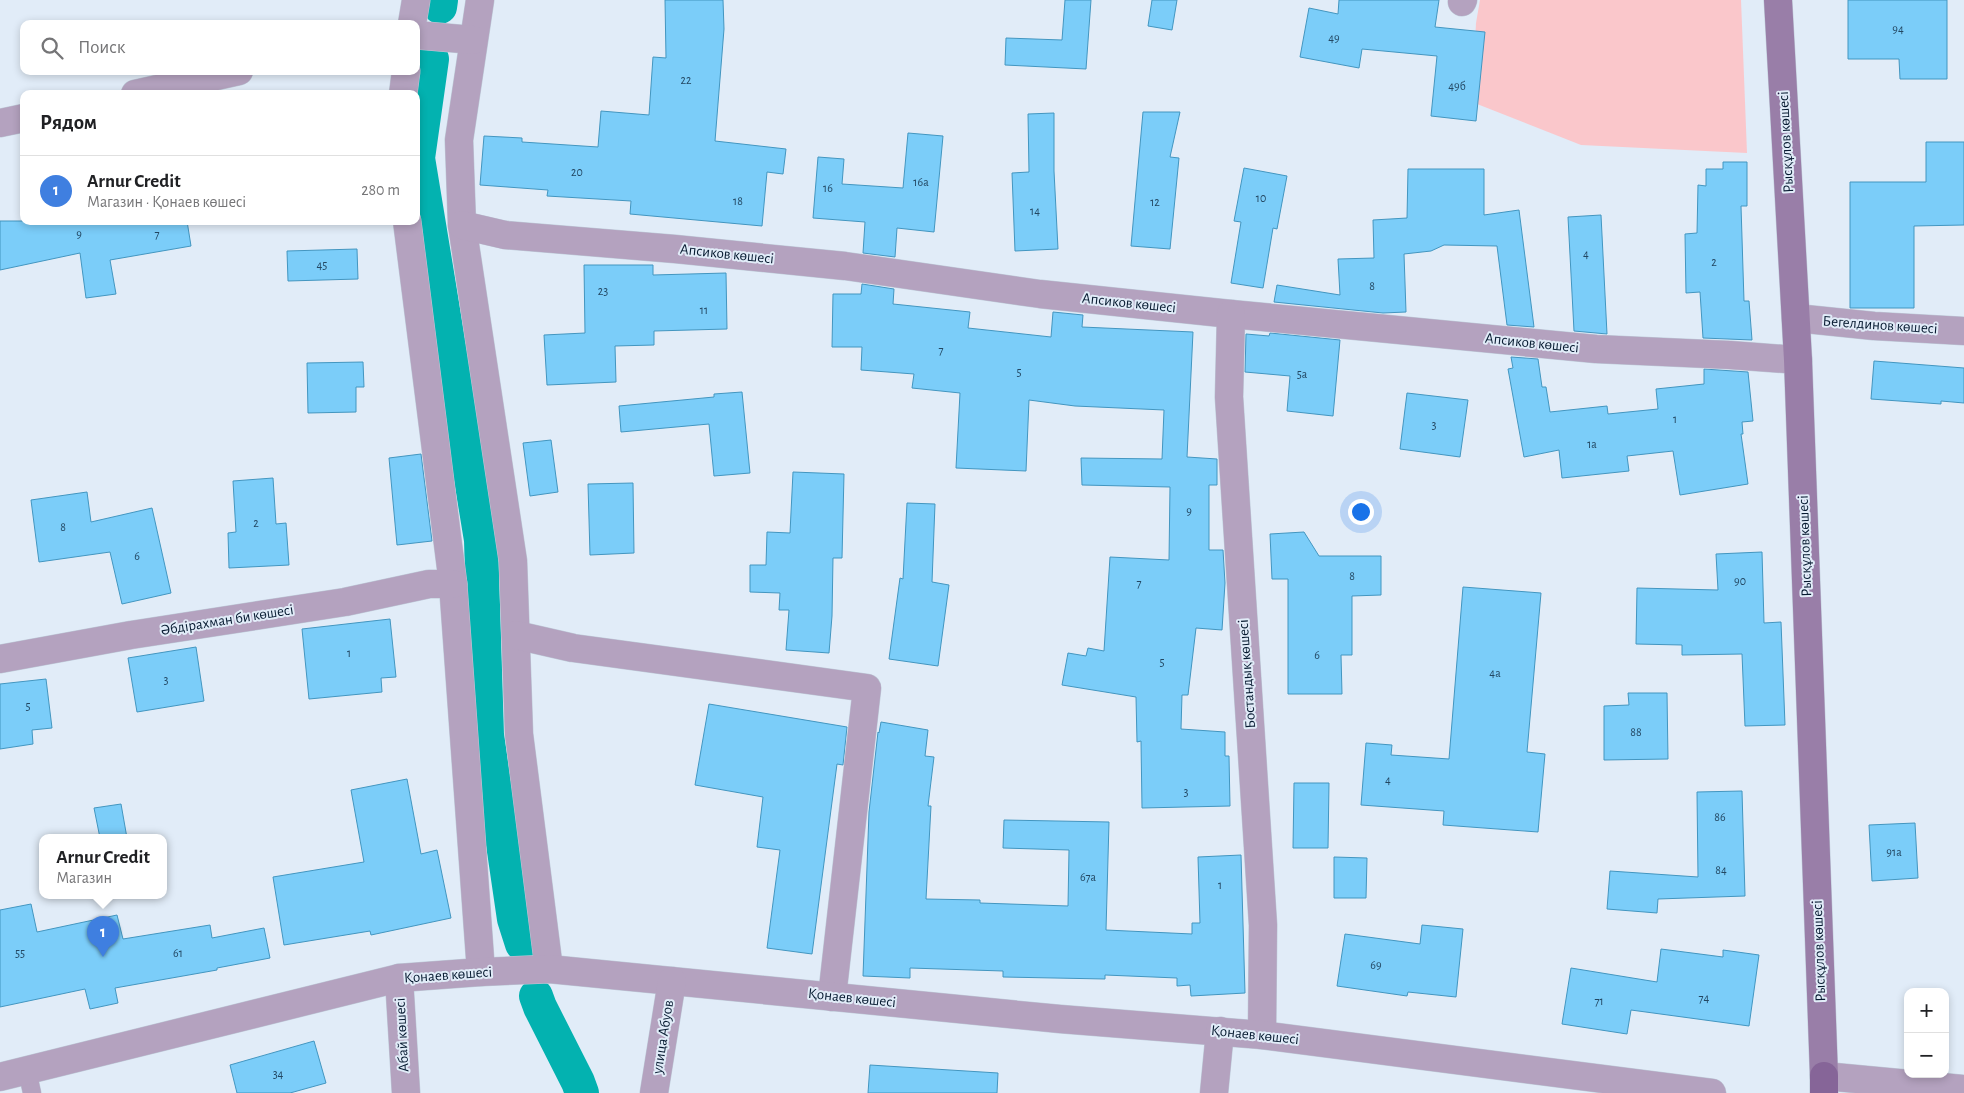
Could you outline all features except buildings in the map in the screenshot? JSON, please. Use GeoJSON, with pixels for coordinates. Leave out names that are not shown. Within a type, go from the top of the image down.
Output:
{"type":"FeatureCollection","features":[{"type":"Feature","properties":{"kind":"main road","name":"Рысқұлов көшесі"},"geometry":{"type":"LineString","coordinates":[[1778,0],[1798,360],[1824,1085]]}},
{"type":"Feature","properties":{"kind":"street"},"geometry":{"type":"LineString","coordinates":[[413,20],[416,0]]}},
{"type":"Feature","properties":{"kind":"street"},"geometry":{"type":"LineString","coordinates":[[480,0],[459,140],[462,225],[513,561],[519,734],[549,969]]}},
{"type":"Feature","properties":{"kind":"street"},"geometry":{"type":"LineString","coordinates":[[420,35],[473,40]]}},
{"type":"Feature","properties":{"kind":"street"},"geometry":{"type":"LineString","coordinates":[[153,90],[221,75]]}},
{"type":"Feature","properties":{"kind":"street"},"geometry":{"type":"LineString","coordinates":[[404,90],[405,75]]}},
{"type":"Feature","properties":{"kind":"street"},"geometry":{"type":"LineString","coordinates":[[0,123],[20,119]]}},
{"type":"Feature","properties":{"kind":"street"},"geometry":{"type":"LineString","coordinates":[[408,225],[454,584],[481,972]]}},
{"type":"Feature","properties":{"kind":"street","name":"Апсиков көшесі"},"geometry":{"type":"LineString","coordinates":[[462,225],[505,236],[675,249],[845,266],[1040,294],[1231,314],[1596,350],[1730,355],[1798,360]]}},
{"type":"Feature","properties":{"kind":"street","name":"Бостандық көшесі"},"geometry":{"type":"LineString","coordinates":[[1231,314],[1230,397],[1263,925],[1262,1035]]}},
{"type":"Feature","properties":{"kind":"street","name":"Бегелдинов көшесі"},"geometry":{"type":"LineString","coordinates":[[1796,318],[1874,326],[1964,331]]}},
{"type":"Feature","properties":{"kind":"street","name":"Әбдірахман би көшесі"},"geometry":{"type":"LineString","coordinates":[[0,659],[131,634],[345,602],[429,584],[454,584]]}},
{"type":"Feature","properties":{"kind":"street"},"geometry":{"type":"LineString","coordinates":[[516,635],[573,648],[867,688],[832,996]]}},
{"type":"Feature","properties":{"kind":"street","name":"Қонаев көшесі"},"geometry":{"type":"LineString","coordinates":[[0,1077],[29,1082],[399,978],[549,969],[1060,1019],[1262,1035],[1712,1093]]}},
{"type":"Feature","properties":{"kind":"street","name":"Абай көшесі"},"geometry":{"type":"LineString","coordinates":[[399,978],[406,1093]]}},
{"type":"Feature","properties":{"kind":"street","name":"улица Абуов"},"geometry":{"type":"LineString","coordinates":[[654,1093],[672,980]]}},
{"type":"Feature","properties":{"kind":"street"},"geometry":{"type":"LineString","coordinates":[[1214,1093],[1220,1031]]}},
{"type":"Feature","properties":{"kind":"street"},"geometry":{"type":"LineString","coordinates":[[1824,1085],[1964,1089]]}},
{"type":"Feature","properties":{"kind":"shaded area"},"geometry":{"type":"Polygon","coordinates":[[[1480,0],[1741,0],[1747,153],[1581,145],[1472,102],[1476,23],[1480,0]]]}},
{"type":"Feature","properties":{"kind":"waterway"},"geometry":{"type":"LineString","coordinates":[[440,7],[441,0]]}},
{"type":"Feature","properties":{"kind":"waterway"},"geometry":{"type":"LineString","coordinates":[[420,144],[432,59]]}},
{"type":"Feature","properties":{"kind":"waterway"},"geometry":{"type":"LineString","coordinates":[[420,170],[481,540],[487,735],[514,919],[522,944]]}},
{"type":"Feature","properties":{"kind":"waterway"},"geometry":{"type":"LineString","coordinates":[[536,996],[582,1093]]}},
{"type":"Feature","properties":{"kind":"place","name":"Arnur Credit"},"geometry":{"type":"Point","coordinates":[103,957]}}]}
